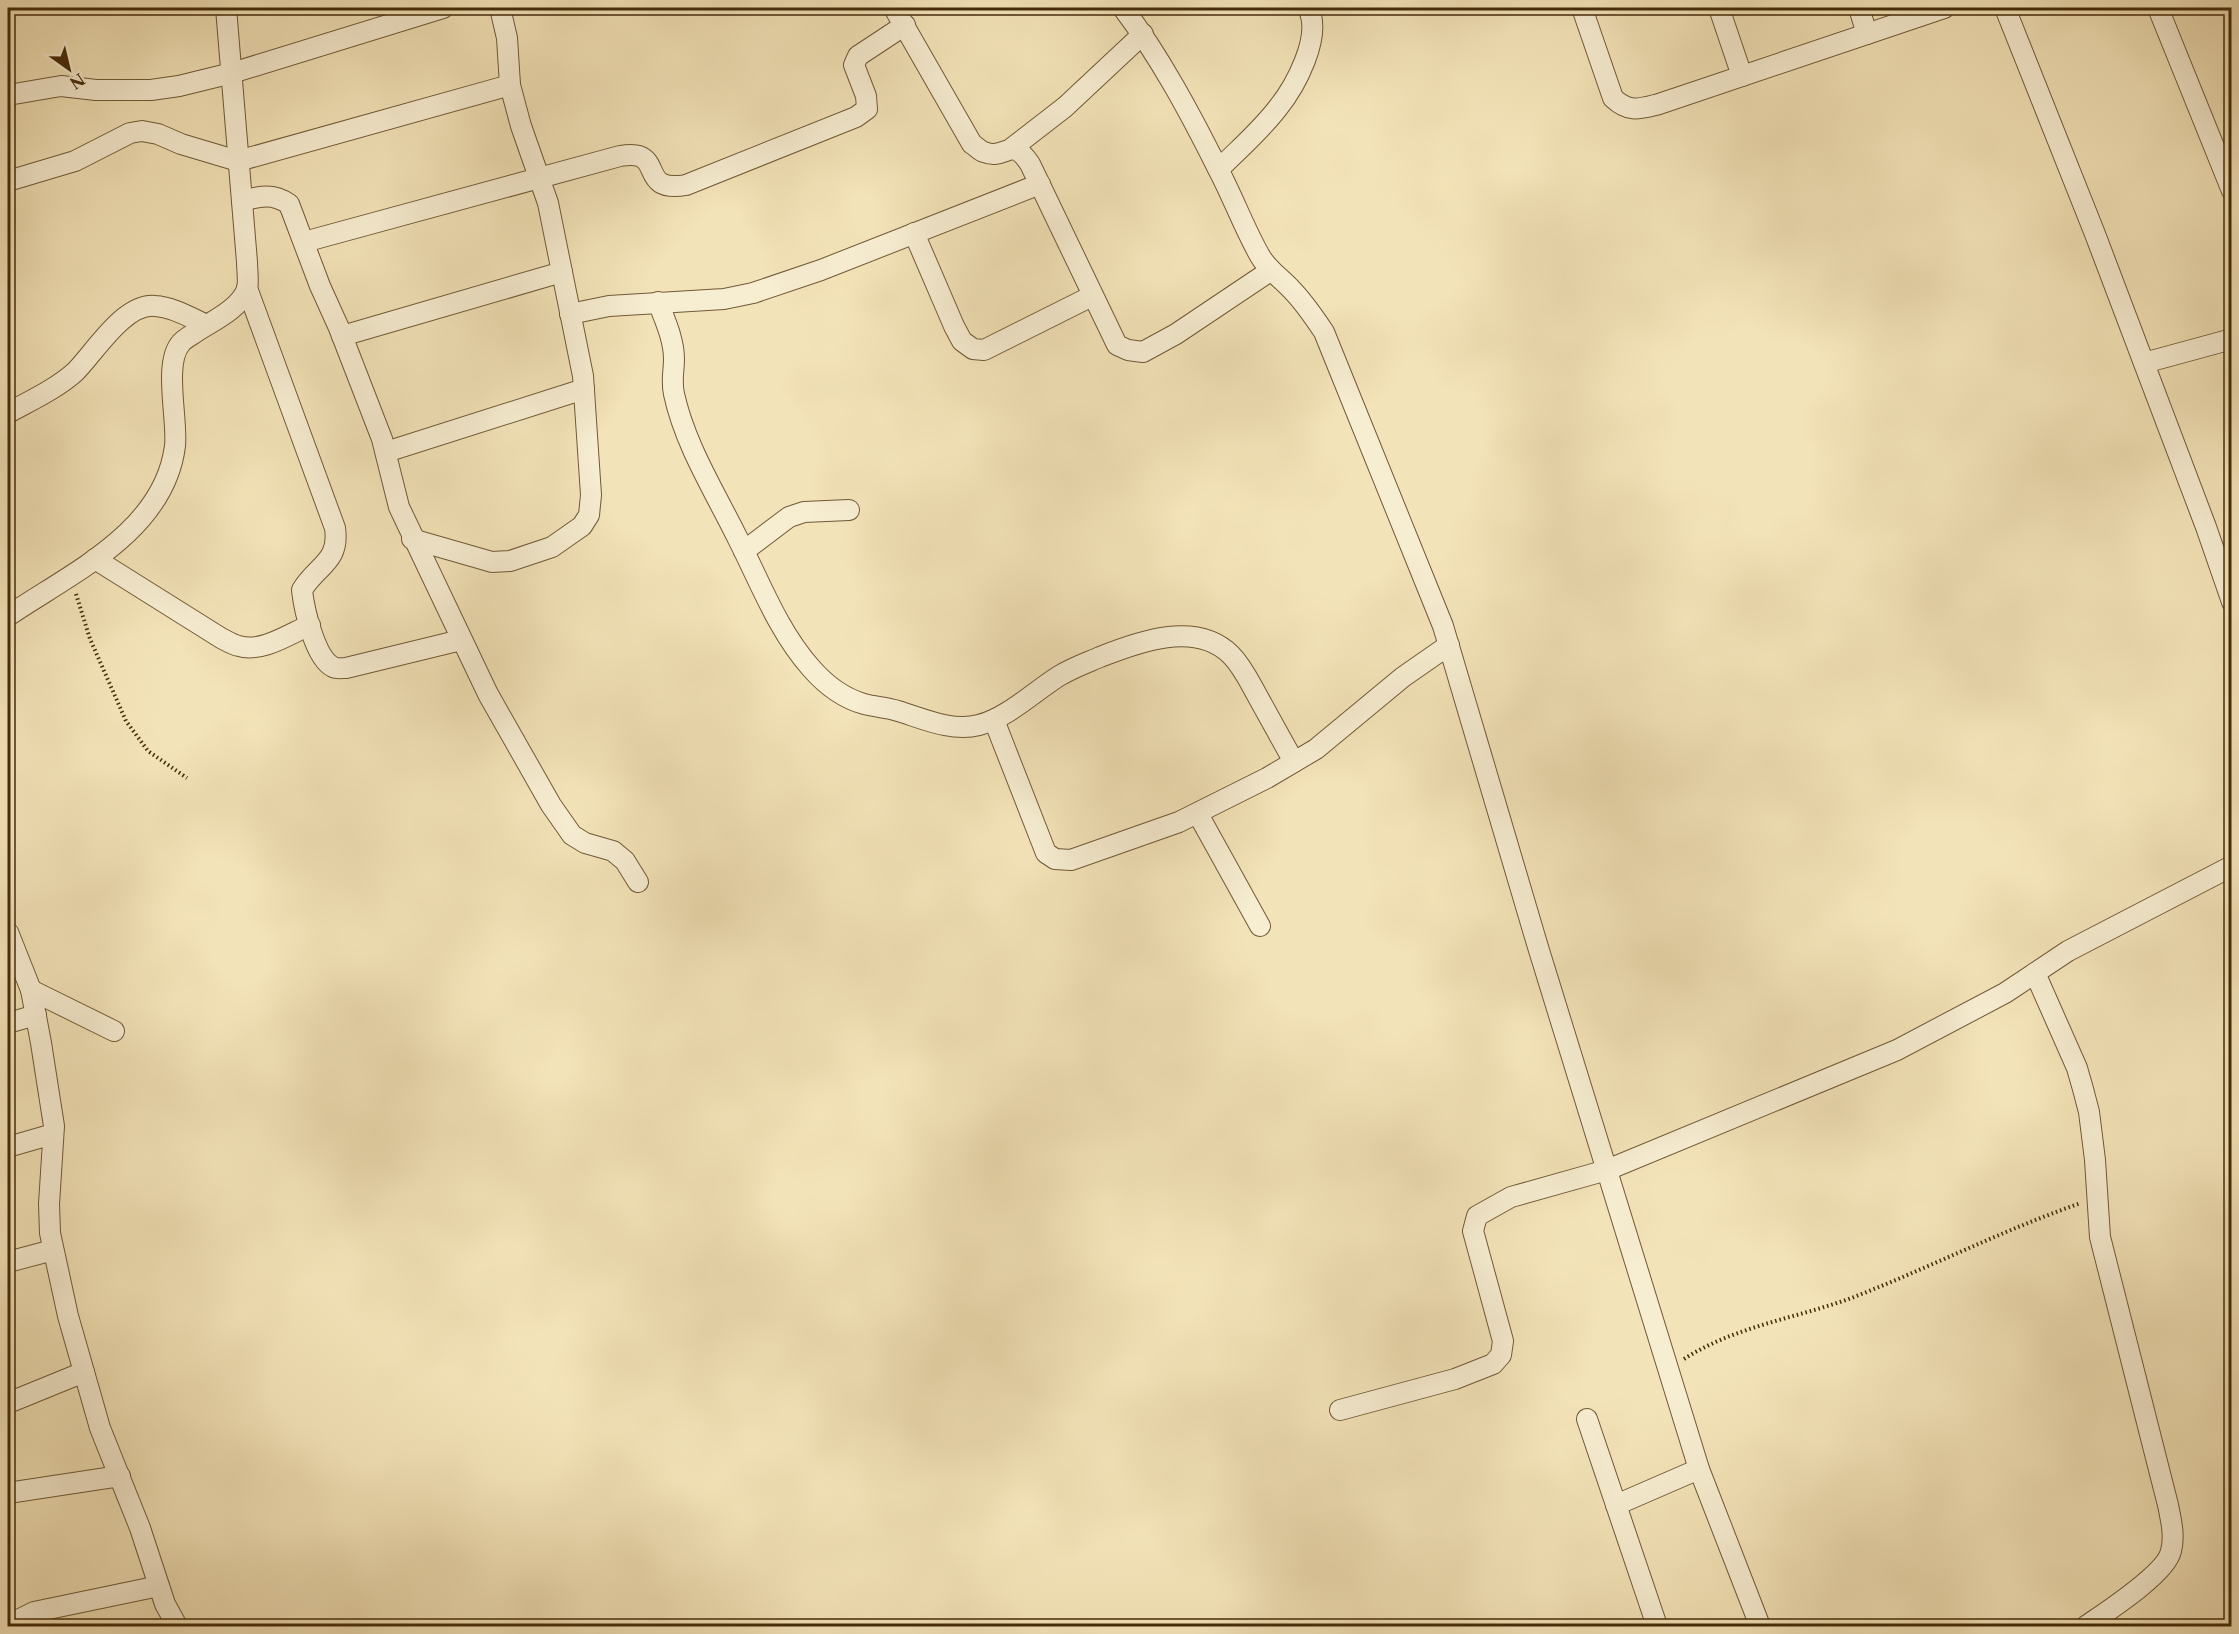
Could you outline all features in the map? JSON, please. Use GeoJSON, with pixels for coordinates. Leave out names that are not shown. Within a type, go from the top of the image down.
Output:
{"type":"FeatureCollection","features":[{"type":"Feature","properties":{"kind":"street"},"geometry":{"type":"LineString","coordinates":[[226,8],[248,262],[247,288],[335,528],[337,541],[335,551],[302,590],[310,625],[324,661],[334,668],[365,665],[461,640]]}},
{"type":"Feature","properties":{"kind":"street"},"geometry":{"type":"LineString","coordinates":[[8,95],[61,86],[96,90],[151,90],[232,73],[443,8]]}},
{"type":"Feature","properties":{"kind":"street"},"geometry":{"type":"LineString","coordinates":[[412,539],[492,562],[510,561],[552,547],[582,526],[589,515],[591,495],[583,376],[548,203],[510,85],[507,38],[500,8]]}},
{"type":"Feature","properties":{"kind":"street"},"geometry":{"type":"LineString","coordinates":[[894,8],[972,144],[984,152],[997,154],[1012,148],[1065,107],[1143,34]]}},
{"type":"Feature","properties":{"kind":"street"},"geometry":{"type":"LineString","coordinates":[[1123,8],[1143,34],[1219,169],[1260,256],[1270,271],[1310,310],[1324,332],[1449,645],[1538,947],[1699,1469],[1760,1626]]}},
{"type":"Feature","properties":{"kind":"street"},"geometry":{"type":"LineString","coordinates":[[1219,169],[1279,107],[1306,60],[1312,40],[1312,8]]}},
{"type":"Feature","properties":{"kind":"street"},"geometry":{"type":"LineString","coordinates":[[1582,8],[1613,98],[1623,108],[1638,110],[1944,8]]}},
{"type":"Feature","properties":{"kind":"street"},"geometry":{"type":"LineString","coordinates":[[1719,8],[1742,76]]}},
{"type":"Feature","properties":{"kind":"street"},"geometry":{"type":"LineString","coordinates":[[1858,8],[1867,34]]}},
{"type":"Feature","properties":{"kind":"street"},"geometry":{"type":"LineString","coordinates":[[2005,8],[2058,136],[2206,527],[2232,602]]}},
{"type":"Feature","properties":{"kind":"street"},"geometry":{"type":"LineString","coordinates":[[2158,8],[2232,191]]}},
{"type":"Feature","properties":{"kind":"street"},"geometry":{"type":"LineString","coordinates":[[304,242],[620,156],[637,155],[645,160],[660,183],[673,187],[686,185],[856,117],[867,109],[866,96],[854,65],[858,56],[905,26]]}},
{"type":"Feature","properties":{"kind":"street"},"geometry":{"type":"LineString","coordinates":[[8,181],[75,161],[130,133],[142,131],[158,134],[181,144],[238,162],[510,85]]}},
{"type":"Feature","properties":{"kind":"street"},"geometry":{"type":"LineString","coordinates":[[1012,148],[1022,152],[1040,183],[1117,345],[1128,351],[1143,352],[1176,334],[1270,271]]}},
{"type":"Feature","properties":{"kind":"street"},"geometry":{"type":"LineString","coordinates":[[570,314],[609,306],[724,298],[753,293],[793,281],[1040,183]]}},
{"type":"Feature","properties":{"kind":"street"},"geometry":{"type":"LineString","coordinates":[[242,201],[273,196],[289,204],[386,452],[399,507],[412,539],[488,694],[561,821],[572,835],[585,843],[613,851],[625,861],[638,882]]}},
{"type":"Feature","properties":{"kind":"street"},"geometry":{"type":"LineString","coordinates":[[914,233],[954,326],[962,341],[973,349],[984,350],[1092,296]]}},
{"type":"Feature","properties":{"kind":"street"},"geometry":{"type":"LineString","coordinates":[[342,336],[562,272]]}},
{"type":"Feature","properties":{"kind":"street"},"geometry":{"type":"LineString","coordinates":[[8,616],[95,559],[134,526],[150,507],[170,469],[175,446],[176,424],[172,374],[174,356],[180,343],[238,303],[247,288]]}},
{"type":"Feature","properties":{"kind":"street"},"geometry":{"type":"LineString","coordinates":[[658,302],[672,343],[674,361],[671,373],[672,383],[680,413],[701,467],[763,592],[791,642],[811,668],[843,695],[862,704],[886,707],[951,727],[966,728],[994,720],[1069,671],[1138,643],[1159,637],[1179,636],[1216,645],[1229,653],[1242,669],[1294,762]]}},
{"type":"Feature","properties":{"kind":"street"},"geometry":{"type":"LineString","coordinates":[[8,413],[72,374],[116,326],[137,308],[153,305],[169,309],[207,325]]}},
{"type":"Feature","properties":{"kind":"street"},"geometry":{"type":"LineString","coordinates":[[2144,363],[2232,339]]}},
{"type":"Feature","properties":{"kind":"street"},"geometry":{"type":"LineString","coordinates":[[386,452],[584,389]]}},
{"type":"Feature","properties":{"kind":"street"},"geometry":{"type":"LineString","coordinates":[[744,551],[789,517],[804,512],[849,510]]}},
{"type":"Feature","properties":{"kind":"street"},"geometry":{"type":"LineString","coordinates":[[95,559],[237,646],[250,648],[263,646],[310,625]]}},
{"type":"Feature","properties":{"kind":"street"},"geometry":{"type":"LineString","coordinates":[[994,720],[1046,853],[1055,860],[1071,860],[1151,834],[1198,814],[1294,762],[1316,749],[1403,677],[1449,645]]}},
{"type":"Feature","properties":{"kind":"street"},"geometry":{"type":"LineString","coordinates":[[1198,814],[1260,926]]}},
{"type":"Feature","properties":{"kind":"street"},"geometry":{"type":"LineString","coordinates":[[1340,1410],[1455,1378],[1493,1364],[1501,1355],[1503,1341],[1473,1231],[1476,1216],[1511,1197],[1606,1170],[1897,1050],[1986,1004],[2068,951],[2232,866]]}},
{"type":"Feature","properties":{"kind":"street"},"geometry":{"type":"LineString","coordinates":[[8,932],[31,990],[54,1126],[49,1204],[53,1250],[68,1316],[100,1428],[140,1528],[159,1586],[177,1626]]}},
{"type":"Feature","properties":{"kind":"street"},"geometry":{"type":"LineString","coordinates":[[2035,973],[2077,1068],[2083,1089],[2091,1129],[2100,1237],[2168,1505],[2173,1533],[2171,1553],[2153,1576],[2086,1626]]}},
{"type":"Feature","properties":{"kind":"street"},"geometry":{"type":"LineString","coordinates":[[31,990],[114,1031]]}},
{"type":"Feature","properties":{"kind":"street"},"geometry":{"type":"LineString","coordinates":[[8,1023],[36,1015]]}},
{"type":"Feature","properties":{"kind":"street"},"geometry":{"type":"LineString","coordinates":[[8,1147],[53,1134]]}},
{"type":"Feature","properties":{"kind":"street"},"geometry":{"type":"LineString","coordinates":[[8,1262],[53,1250]]}},
{"type":"Feature","properties":{"kind":"street"},"geometry":{"type":"LineString","coordinates":[[8,1403],[84,1372]]}},
{"type":"Feature","properties":{"kind":"street"},"geometry":{"type":"LineString","coordinates":[[1587,1419],[1657,1626]]}},
{"type":"Feature","properties":{"kind":"street"},"geometry":{"type":"LineString","coordinates":[[1616,1505],[1699,1469]]}},
{"type":"Feature","properties":{"kind":"street"},"geometry":{"type":"LineString","coordinates":[[8,1493],[120,1476]]}},
{"type":"Feature","properties":{"kind":"street"},"geometry":{"type":"LineString","coordinates":[[8,1625],[159,1586]]}},
{"type":"Feature","properties":{"kind":"path"},"geometry":{"type":"LineString","coordinates":[[71,576],[90,639],[126,721],[148,751],[187,778]]}},
{"type":"Feature","properties":{"kind":"path"},"geometry":{"type":"LineString","coordinates":[[1668,1369],[1700,1349],[1727,1337],[1852,1297],[1915,1272],[2031,1220],[2097,1198]]}}]}
